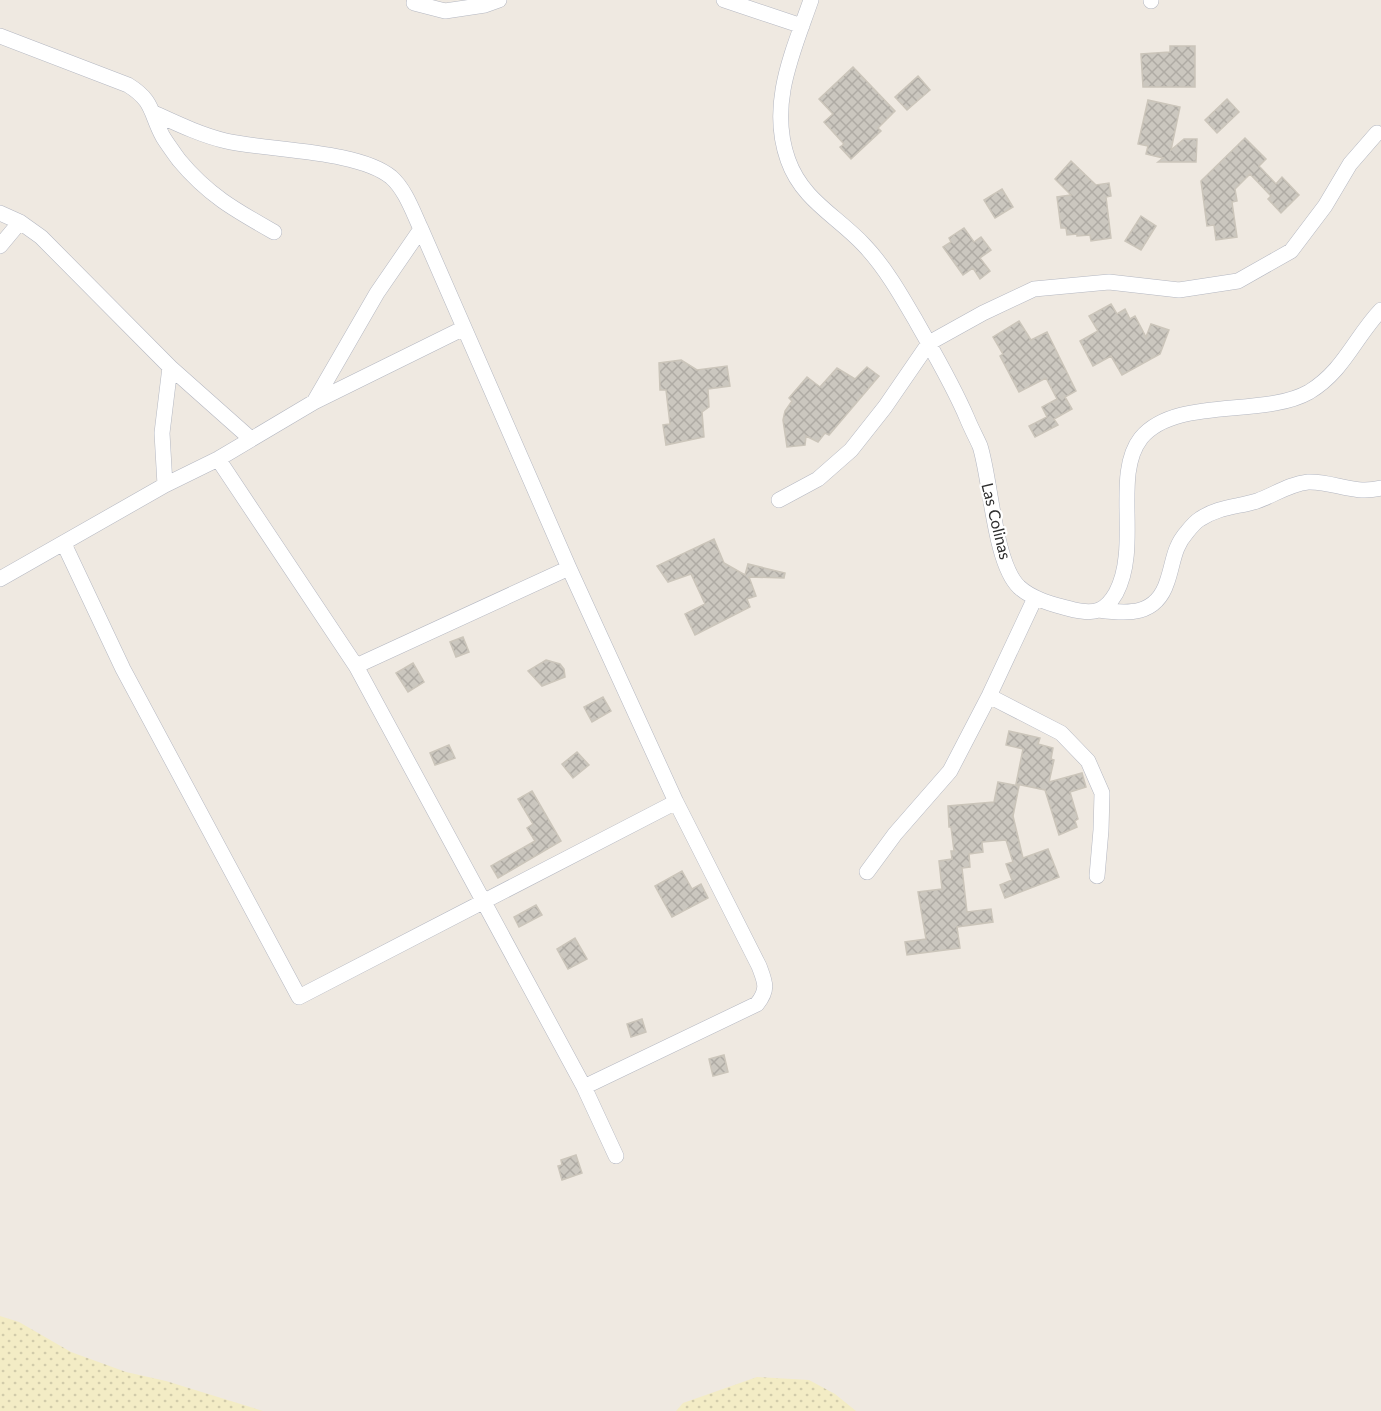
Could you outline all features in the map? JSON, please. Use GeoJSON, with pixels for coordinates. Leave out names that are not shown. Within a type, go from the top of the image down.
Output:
{"type":"FeatureCollection","features":[{"type":"Feature","properties":{"kind":"street"},"geometry":{"type":"LineString","coordinates":[[414,3],[445,11],[485,6],[499,0]]}},
{"type":"Feature","properties":{"kind":"street"},"geometry":{"type":"LineString","coordinates":[[724,0],[802,26]]}},
{"type":"Feature","properties":{"kind":"street","name":"Las Colinas"},"geometry":{"type":"LineString","coordinates":[[810,0],[789,60],[782,90],[781,137],[788,161],[799,183],[816,204],[864,245],[896,287],[929,343],[960,402],[980,448],[1000,545],[1010,574],[1018,586],[1035,598],[1079,611],[1099,610],[1123,613],[1146,609],[1157,600],[1167,583],[1179,542],[1198,520],[1220,508],[1257,501],[1292,486],[1310,482],[1351,490],[1381,488]]}},
{"type":"Feature","properties":{"kind":"street"},"geometry":{"type":"LineString","coordinates":[[0,36],[128,85],[141,93],[154,113],[163,136],[178,159],[199,182],[224,204],[274,232]]}},
{"type":"Feature","properties":{"kind":"street"},"geometry":{"type":"LineString","coordinates":[[154,113],[199,134],[227,141],[372,165],[392,178],[406,198],[421,229],[569,568],[676,802],[759,966],[766,988],[764,996],[757,1004],[584,1087]]}},
{"type":"Feature","properties":{"kind":"street"},"geometry":{"type":"LineString","coordinates":[[779,500],[818,479],[851,450],[885,407],[929,343],[982,313],[1034,289],[1109,282],[1179,290],[1238,281],[1291,250],[1325,206],[1350,164],[1377,133]]}},
{"type":"Feature","properties":{"kind":"street"},"geometry":{"type":"LineString","coordinates":[[0,213],[20,222],[41,237],[170,367],[251,439]]}},
{"type":"Feature","properties":{"kind":"street"},"geometry":{"type":"LineString","coordinates":[[0,246],[20,222]]}},
{"type":"Feature","properties":{"kind":"street"},"geometry":{"type":"LineString","coordinates":[[314,402],[377,293],[421,229]]}},
{"type":"Feature","properties":{"kind":"street"},"geometry":{"type":"LineString","coordinates":[[1099,610],[1109,604],[1123,577],[1127,553],[1129,464],[1135,446],[1145,434],[1161,423],[1180,416],[1275,404],[1308,393],[1345,362],[1372,319],[1381,310]]}},
{"type":"Feature","properties":{"kind":"street"},"geometry":{"type":"LineString","coordinates":[[0,579],[165,485],[218,459],[314,402],[464,328]]}},
{"type":"Feature","properties":{"kind":"street"},"geometry":{"type":"LineString","coordinates":[[165,485],[162,434],[170,367]]}},
{"type":"Feature","properties":{"kind":"street"},"geometry":{"type":"LineString","coordinates":[[218,459],[356,666],[584,1087],[616,1156]]}},
{"type":"Feature","properties":{"kind":"street"},"geometry":{"type":"LineString","coordinates":[[64,544],[123,669],[299,998],[676,802]]}},
{"type":"Feature","properties":{"kind":"street"},"geometry":{"type":"LineString","coordinates":[[356,666],[569,568]]}},
{"type":"Feature","properties":{"kind":"street"},"geometry":{"type":"LineString","coordinates":[[867,872],[895,834],[950,771],[989,696],[1035,598]]}},
{"type":"Feature","properties":{"kind":"street"},"geometry":{"type":"LineString","coordinates":[[989,696],[1061,733],[1088,761],[1102,793],[1097,876]]}},
{"type":"Feature","properties":{"kind":"sand"},"geometry":{"type":"Polygon","coordinates":[[[0,1316],[19,1322],[71,1352],[126,1372],[166,1381],[263,1411],[0,1411],[0,1316]]]}},
{"type":"Feature","properties":{"kind":"sand"},"geometry":{"type":"Polygon","coordinates":[[[757,1377],[809,1380],[835,1394],[856,1411],[676,1411],[683,1403],[757,1377]]]}},
{"type":"Feature","properties":{"kind":"building"},"geometry":{"type":"Polygon","coordinates":[[[1170,46],[1195,46],[1195,87],[1143,87],[1141,54],[1170,52],[1170,46]]]}},
{"type":"Feature","properties":{"kind":"building"},"geometry":{"type":"Polygon","coordinates":[[[853,67],[895,111],[878,128],[881,131],[851,159],[840,147],[844,144],[824,122],[833,114],[819,99],[853,67]]]}},
{"type":"Feature","properties":{"kind":"building"},"geometry":{"type":"Polygon","coordinates":[[[918,76],[930,90],[907,110],[895,97],[918,76]]]}},
{"type":"Feature","properties":{"kind":"building"},"geometry":{"type":"Polygon","coordinates":[[[1227,99],[1239,112],[1217,133],[1205,120],[1227,99]]]}},
{"type":"Feature","properties":{"kind":"building"},"geometry":{"type":"Polygon","coordinates":[[[1148,100],[1180,107],[1171,150],[1184,139],[1197,139],[1196,162],[1158,162],[1163,158],[1146,154],[1148,146],[1138,144],[1148,100]]]}},
{"type":"Feature","properties":{"kind":"building"},"geometry":{"type":"Polygon","coordinates":[[[1245,138],[1266,159],[1259,166],[1276,184],[1282,177],[1299,195],[1281,213],[1268,199],[1271,196],[1250,174],[1235,189],[1237,201],[1232,202],[1237,237],[1216,240],[1214,225],[1207,226],[1201,181],[1245,138]]]}},
{"type":"Feature","properties":{"kind":"building"},"geometry":{"type":"Polygon","coordinates":[[[1071,161],[1096,185],[1109,183],[1111,196],[1106,197],[1111,238],[1091,241],[1090,235],[1067,235],[1066,228],[1061,228],[1057,197],[1071,195],[1055,179],[1071,161]]]}},
{"type":"Feature","properties":{"kind":"building"},"geometry":{"type":"Polygon","coordinates":[[[1002,189],[1013,207],[995,218],[984,200],[1002,189]]]}},
{"type":"Feature","properties":{"kind":"building"},"geometry":{"type":"Polygon","coordinates":[[[1141,216],[1156,226],[1141,250],[1125,241],[1141,216]]]}},
{"type":"Feature","properties":{"kind":"building"},"geometry":{"type":"Polygon","coordinates":[[[964,228],[974,242],[981,237],[991,250],[980,258],[990,271],[980,279],[973,268],[963,275],[943,247],[951,242],[949,238],[964,228]]]}},
{"type":"Feature","properties":{"kind":"building"},"geometry":{"type":"Polygon","coordinates":[[[1111,304],[1117,314],[1125,309],[1130,319],[1135,316],[1146,337],[1151,324],[1169,330],[1160,354],[1122,375],[1111,356],[1093,366],[1080,341],[1098,331],[1089,316],[1111,304]]]}},
{"type":"Feature","properties":{"kind":"building"},"geometry":{"type":"Polygon","coordinates":[[[1019,321],[1031,340],[1047,332],[1076,391],[1065,397],[1072,409],[1054,419],[1058,425],[1035,437],[1029,426],[1047,417],[1042,407],[1057,399],[1046,378],[1019,392],[993,337],[1019,321]]]}},
{"type":"Feature","properties":{"kind":"building"},"geometry":{"type":"Polygon","coordinates":[[[681,360],[697,370],[727,366],[730,386],[708,389],[709,407],[702,412],[704,437],[666,445],[663,425],[670,424],[666,390],[660,390],[659,363],[681,360]]]}},
{"type":"Feature","properties":{"kind":"building"},"geometry":{"type":"Polygon","coordinates":[[[867,367],[879,376],[829,435],[825,433],[818,442],[806,436],[805,445],[787,447],[783,420],[785,411],[792,401],[789,398],[807,377],[820,387],[837,368],[855,379],[867,367]]]}},
{"type":"Feature","properties":{"kind":"building"},"geometry":{"type":"Polygon","coordinates":[[[714,539],[724,563],[745,575],[748,564],[785,573],[784,578],[749,577],[756,596],[747,599],[750,607],[695,635],[685,614],[705,604],[691,574],[668,582],[657,566],[714,539]]]}},
{"type":"Feature","properties":{"kind":"building"},"geometry":{"type":"Polygon","coordinates":[[[463,637],[469,652],[456,657],[450,642],[463,637]]]}},
{"type":"Feature","properties":{"kind":"building"},"geometry":{"type":"Polygon","coordinates":[[[546,660],[560,664],[564,669],[565,677],[542,686],[528,671],[546,660]]]}},
{"type":"Feature","properties":{"kind":"building"},"geometry":{"type":"Polygon","coordinates":[[[413,663],[424,682],[408,692],[396,673],[413,663]]]}},
{"type":"Feature","properties":{"kind":"building"},"geometry":{"type":"Polygon","coordinates":[[[603,697],[611,711],[592,722],[584,707],[603,697]]]}},
{"type":"Feature","properties":{"kind":"building"},"geometry":{"type":"Polygon","coordinates":[[[1009,731],[1040,738],[1038,744],[1053,748],[1051,759],[1054,760],[1049,782],[1082,773],[1086,787],[1070,792],[1078,819],[1075,821],[1077,827],[1059,835],[1045,790],[1016,784],[1023,749],[1006,745],[1009,731]]]}},
{"type":"Feature","properties":{"kind":"building"},"geometry":{"type":"Polygon","coordinates":[[[449,745],[455,758],[435,765],[430,753],[449,745]]]}},
{"type":"Feature","properties":{"kind":"building"},"geometry":{"type":"Polygon","coordinates":[[[577,752],[589,765],[573,778],[562,764],[577,752]]]}},
{"type":"Feature","properties":{"kind":"building"},"geometry":{"type":"Polygon","coordinates":[[[998,782],[1019,786],[1013,816],[1023,858],[1048,849],[1059,877],[1005,898],[1000,885],[1012,880],[1006,864],[1013,862],[1006,840],[982,842],[983,852],[969,854],[970,867],[962,868],[967,912],[991,909],[993,922],[957,927],[960,948],[907,955],[905,942],[926,939],[918,892],[942,889],[939,861],[952,859],[951,851],[954,851],[948,806],[994,802],[998,782]]]}},
{"type":"Feature","properties":{"kind":"building"},"geometry":{"type":"Polygon","coordinates":[[[532,791],[561,841],[498,878],[491,866],[535,841],[527,828],[533,824],[518,799],[532,791]]]}},
{"type":"Feature","properties":{"kind":"building"},"geometry":{"type":"Polygon","coordinates":[[[682,871],[692,889],[701,884],[708,898],[672,917],[655,886],[682,871]]]}},
{"type":"Feature","properties":{"kind":"building"},"geometry":{"type":"Polygon","coordinates":[[[536,905],[542,915],[519,927],[514,917],[536,905]]]}},
{"type":"Feature","properties":{"kind":"building"},"geometry":{"type":"Polygon","coordinates":[[[575,938],[587,959],[568,969],[557,949],[575,938]]]}},
{"type":"Feature","properties":{"kind":"building"},"geometry":{"type":"Polygon","coordinates":[[[642,1019],[646,1032],[631,1037],[627,1024],[642,1019]]]}},
{"type":"Feature","properties":{"kind":"building"},"geometry":{"type":"Polygon","coordinates":[[[724,1055],[728,1072],[713,1076],[709,1059],[724,1055]]]}},
{"type":"Feature","properties":{"kind":"building"},"geometry":{"type":"Polygon","coordinates":[[[576,1155],[582,1173],[562,1180],[558,1166],[562,1165],[561,1160],[576,1155]]]}}]}
